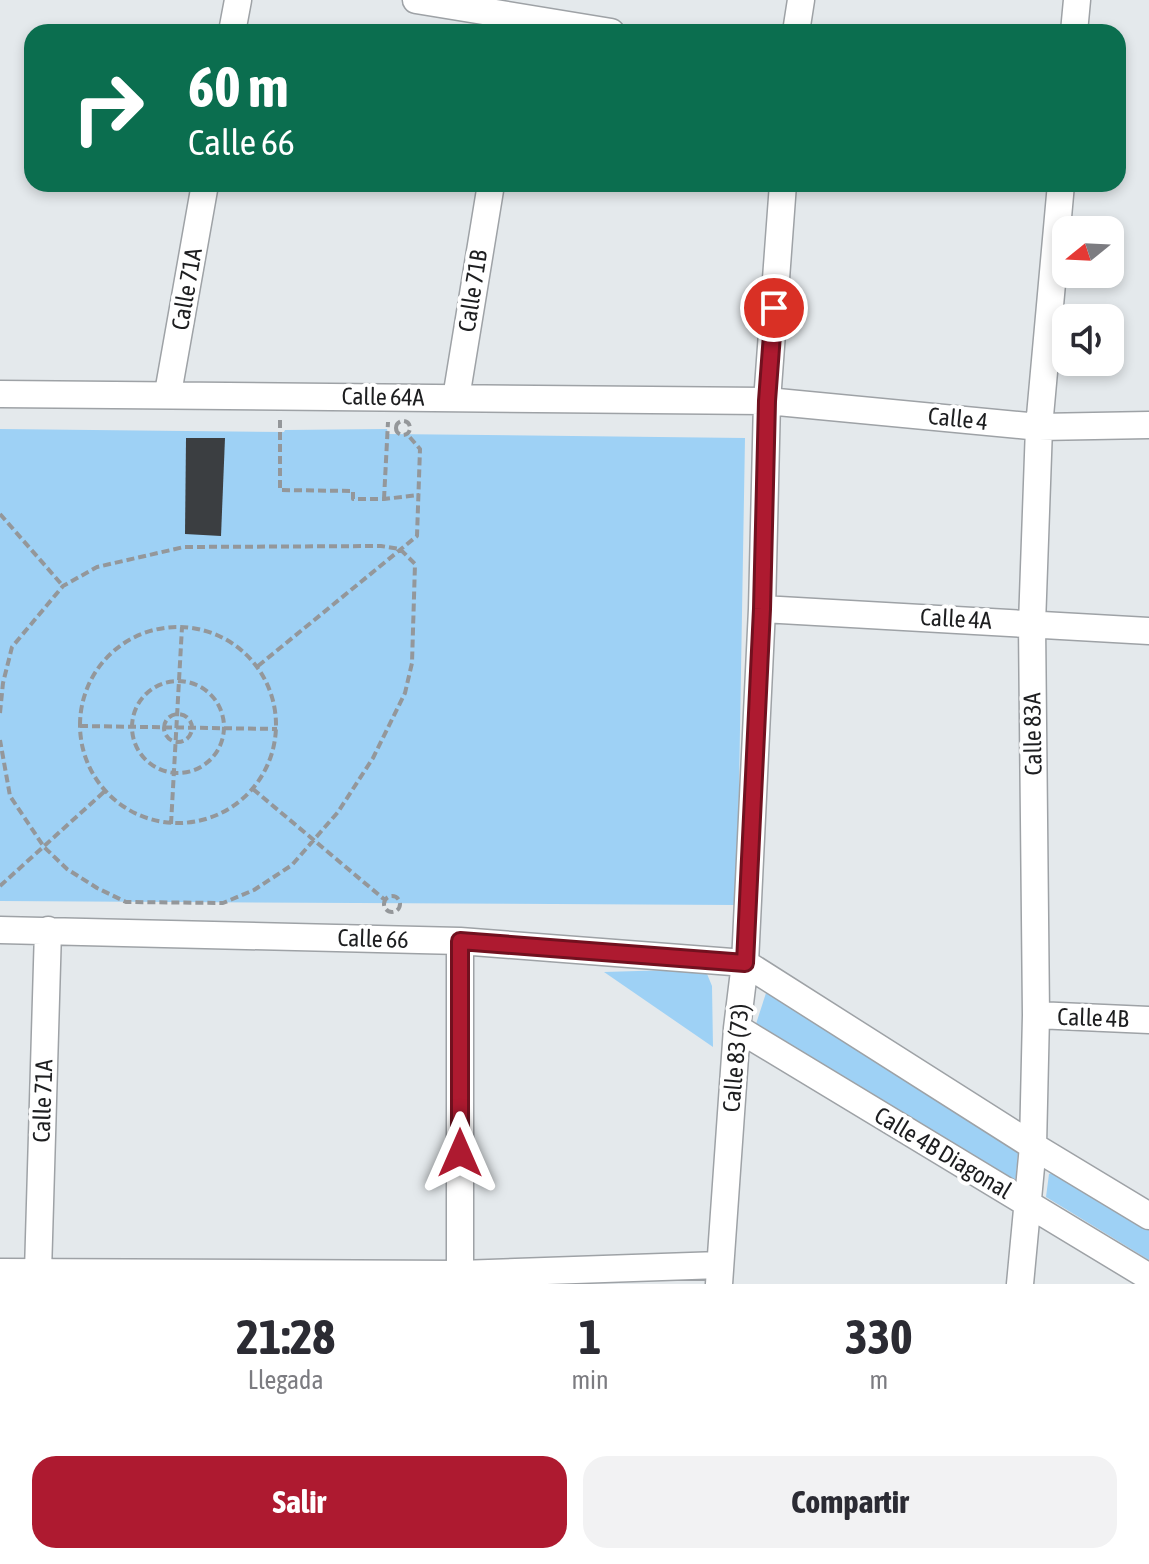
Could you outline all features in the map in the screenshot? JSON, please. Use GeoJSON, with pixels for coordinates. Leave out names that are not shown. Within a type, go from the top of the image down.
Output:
{"type":"FeatureCollection","features":[{"type":"Feature","properties":{"kind":"street"},"geometry":{"type":"LineString","coordinates":[[234,24],[238,0]]}},
{"type":"Feature","properties":{"kind":"street"},"geometry":{"type":"LineString","coordinates":[[416,0],[562,24]]}},
{"type":"Feature","properties":{"kind":"street"},"geometry":{"type":"LineString","coordinates":[[797,24],[801,0]]}},
{"type":"Feature","properties":{"kind":"street"},"geometry":{"type":"LineString","coordinates":[[1075,24],[1077,0]]}},
{"type":"Feature","properties":{"kind":"street","name":"Calle 71A"},"geometry":{"type":"LineString","coordinates":[[168,393],[204,192]]}},
{"type":"Feature","properties":{"kind":"street","name":"Calle 71B"},"geometry":{"type":"LineString","coordinates":[[456,398],[490,192]]}},
{"type":"Feature","properties":{"kind":"street","name":"Calle 83 (73)"},"geometry":{"type":"LineString","coordinates":[[720,1275],[737,1028],[745,963],[762,609],[767,401],[782,192]]}},
{"type":"Feature","properties":{"kind":"street","name":"Calle 83A"},"geometry":{"type":"LineString","coordinates":[[1020,1284],[1033,1146],[1036,1015],[1032,624],[1039,427],[1060,192]]}},
{"type":"Feature","properties":{"kind":"street","name":"Calle 64A"},"geometry":{"type":"LineString","coordinates":[[0,394],[168,393],[767,401]]}},
{"type":"Feature","properties":{"kind":"street","name":"Calle 4"},"geometry":{"type":"LineString","coordinates":[[767,401],[1039,427],[1149,425]]}},
{"type":"Feature","properties":{"kind":"street","name":"Calle 4A"},"geometry":{"type":"LineString","coordinates":[[762,609],[1149,631]]}},
{"type":"Feature","properties":{"kind":"street","name":"Calle 66"},"geometry":{"type":"LineString","coordinates":[[0,930],[460,941],[745,963]]}},
{"type":"Feature","properties":{"kind":"street","name":"Calle 71A"},"geometry":{"type":"LineString","coordinates":[[38,1272],[48,930]]}},
{"type":"Feature","properties":{"kind":"street"},"geometry":{"type":"LineString","coordinates":[[460,941],[460,1279]]}},
{"type":"Feature","properties":{"kind":"street"},"geometry":{"type":"LineString","coordinates":[[745,963],[1149,1216]]}},
{"type":"Feature","properties":{"kind":"street","name":"Calle 4B"},"geometry":{"type":"LineString","coordinates":[[1036,1015],[1149,1020]]}},
{"type":"Feature","properties":{"kind":"street","name":"Calle 4B Diagonal"},"geometry":{"type":"LineString","coordinates":[[737,1028],[1149,1277]]}},
{"type":"Feature","properties":{"kind":"street"},"geometry":{"type":"LineString","coordinates":[[0,1272],[460,1279],[720,1275]]}},
{"type":"Feature","properties":{"kind":"path"},"geometry":{"type":"LineString","coordinates":[[280,416],[280,490],[353,491],[353,499],[419,495]]}},
{"type":"Feature","properties":{"kind":"path"},"geometry":{"type":"LineString","coordinates":[[384,499],[388,416]]}},
{"type":"Feature","properties":{"kind":"path"},"geometry":{"type":"LineString","coordinates":[[258,666],[417,536],[420,449],[407,434]]}},
{"type":"Feature","properties":{"kind":"path"},"geometry":{"type":"LineString","coordinates":[[0,514],[63,586]]}},
{"type":"Feature","properties":{"kind":"path"},"geometry":{"type":"LineString","coordinates":[[0,713],[3,683],[12,647],[63,586],[97,567],[184,547],[381,546],[400,549],[415,564],[412,663],[405,693],[373,758],[338,812],[292,865],[254,890],[223,903],[126,902],[97,888],[67,869],[44,847],[10,796],[0,740]]}},
{"type":"Feature","properties":{"kind":"path"},"geometry":{"type":"LineString","coordinates":[[171,824],[182,627]]}},
{"type":"Feature","properties":{"kind":"path"},"geometry":{"type":"LineString","coordinates":[[182,627],[213,633],[240,649],[258,666],[273,700],[277,729],[270,761],[253,789],[230,810],[201,821],[171,824],[146,818],[123,807],[105,790],[92,771],[83,749],[80,726],[84,698],[95,673],[113,651],[145,633],[182,627]]}},
{"type":"Feature","properties":{"kind":"path"},"geometry":{"type":"LineString","coordinates":[[179,681],[206,691],[222,714],[224,729],[214,757],[188,772],[173,773],[160,770],[140,753],[132,727],[134,713],[151,689],[179,681]]}},
{"type":"Feature","properties":{"kind":"path"},"geometry":{"type":"LineString","coordinates":[[177,714],[189,719],[192,728],[187,739],[175,742],[168,739],[163,727],[166,720],[177,714]]}},
{"type":"Feature","properties":{"kind":"path"},"geometry":{"type":"LineString","coordinates":[[80,726],[277,729]]}},
{"type":"Feature","properties":{"kind":"path"},"geometry":{"type":"LineString","coordinates":[[253,789],[385,900],[386,909],[393,912],[398,910],[400,903],[397,898],[392,896],[385,900]]}},
{"type":"Feature","properties":{"kind":"path"},"geometry":{"type":"LineString","coordinates":[[0,886],[105,790]]}},
{"type":"Feature","properties":{"kind":"shaded area"},"geometry":{"type":"Polygon","coordinates":[[[0,429],[284,432],[387,429],[388,434],[745,438],[737,905],[0,901],[0,429]]]}},
{"type":"Feature","properties":{"kind":"shaded area"},"geometry":{"type":"Polygon","coordinates":[[[705,969],[712,986],[713,1047],[604,972],[705,969]]]}},
{"type":"Feature","properties":{"kind":"shaded area"},"geometry":{"type":"Polygon","coordinates":[[[766,993],[1019,1143],[1015,1186],[755,1027],[766,993]]]}},
{"type":"Feature","properties":{"kind":"shaded area"},"geometry":{"type":"Polygon","coordinates":[[[1057,1171],[1149,1228],[1149,1260],[1046,1197],[1049,1174],[1057,1171]]]}},
{"type":"Feature","properties":{"kind":"building"},"geometry":{"type":"Polygon","coordinates":[[[186,438],[225,438],[221,536],[185,534],[186,438]]]}},
{"type":"Feature","properties":{"kind":"route"},"geometry":{"type":"LineString","coordinates":[[460,1153],[460,941],[745,963],[762,609],[767,401],[774,308]]}}]}
